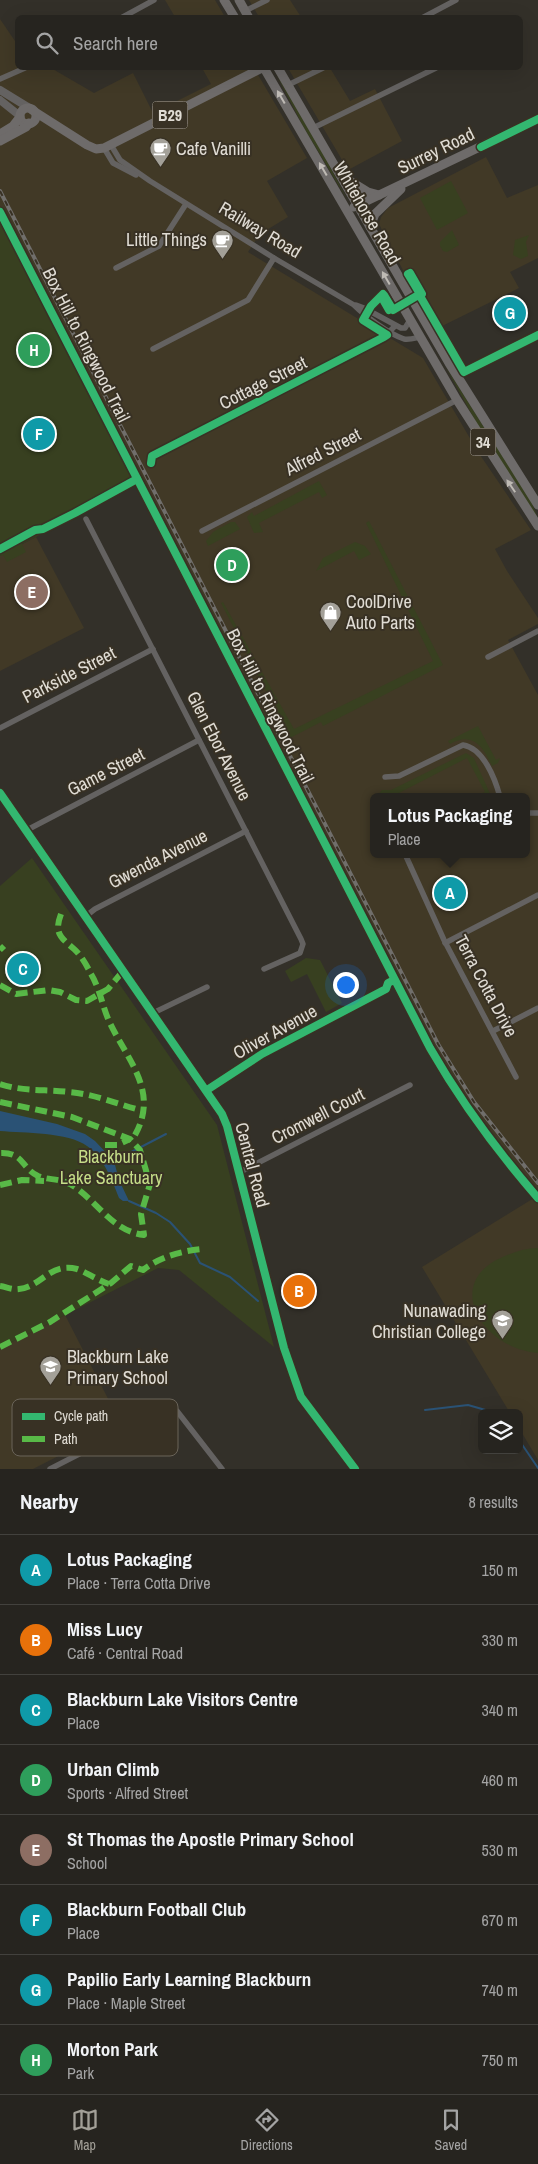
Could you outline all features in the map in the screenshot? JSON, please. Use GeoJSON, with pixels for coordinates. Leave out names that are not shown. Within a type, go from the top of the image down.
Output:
{"type":"FeatureCollection","features":[{"type":"Feature","properties":{"kind":"main road"},"geometry":{"type":"LineString","coordinates":[[224,0],[232,15]]}},
{"type":"Feature","properties":{"kind":"main road"},"geometry":{"type":"LineString","coordinates":[[239,0],[247,14]]}},
{"type":"Feature","properties":{"kind":"main road","name":"B29"},"geometry":{"type":"LineString","coordinates":[[108,146],[259,70]]}},
{"type":"Feature","properties":{"kind":"main road","name":"Whitehorse Road"},"geometry":{"type":"LineString","coordinates":[[264,70],[457,400],[538,526]]}},
{"type":"Feature","properties":{"kind":"main road","name":"Whitehorse Road"},"geometry":{"type":"LineString","coordinates":[[279,70],[456,376],[538,505]]}},
{"type":"Feature","properties":{"kind":"main road"},"geometry":{"type":"LineString","coordinates":[[0,134],[13,126],[23,109],[32,109],[93,148],[108,146]]}},
{"type":"Feature","properties":{"kind":"main road"},"geometry":{"type":"LineString","coordinates":[[0,141],[30,123],[35,116],[32,109]]}},
{"type":"Feature","properties":{"kind":"main road"},"geometry":{"type":"LineString","coordinates":[[20,117],[24,122],[55,125]]}},
{"type":"Feature","properties":{"kind":"main road","name":"Surrey Road"},"geometry":{"type":"LineString","coordinates":[[347,211],[538,119]]}},
{"type":"Feature","properties":{"kind":"main road"},"geometry":{"type":"LineString","coordinates":[[340,174],[368,192],[379,195]]}},
{"type":"Feature","properties":{"kind":"main road"},"geometry":{"type":"LineString","coordinates":[[370,227],[371,220],[380,209],[409,182]]}},
{"type":"Feature","properties":{"kind":"main road"},"geometry":{"type":"LineString","coordinates":[[420,337],[425,333],[425,322]]}},
{"type":"Feature","properties":{"kind":"main road"},"geometry":{"type":"LineString","coordinates":[[438,368],[442,362],[449,363]]}},
{"type":"Feature","properties":{"kind":"street"},"geometry":{"type":"LineString","coordinates":[[126,15],[154,0]]}},
{"type":"Feature","properties":{"kind":"street"},"geometry":{"type":"LineString","coordinates":[[247,14],[267,0]]}},
{"type":"Feature","properties":{"kind":"street"},"geometry":{"type":"LineString","coordinates":[[428,15],[456,0]]}},
{"type":"Feature","properties":{"kind":"street"},"geometry":{"type":"LineString","coordinates":[[0,79],[20,70]]}},
{"type":"Feature","properties":{"kind":"street"},"geometry":{"type":"LineString","coordinates":[[288,85],[318,70]]}},
{"type":"Feature","properties":{"kind":"street"},"geometry":{"type":"LineString","coordinates":[[313,128],[432,70]]}},
{"type":"Feature","properties":{"kind":"street"},"geometry":{"type":"LineString","coordinates":[[14,73],[7,79],[0,90],[32,109]]}},
{"type":"Feature","properties":{"kind":"street"},"geometry":{"type":"LineString","coordinates":[[0,100],[20,117]]}},
{"type":"Feature","properties":{"kind":"street","name":"Railway Road"},"geometry":{"type":"LineString","coordinates":[[108,146],[120,160],[186,204],[354,305],[364,308],[395,326]]}},
{"type":"Feature","properties":{"kind":"street"},"geometry":{"type":"LineString","coordinates":[[116,268],[159,246],[186,204]]}},
{"type":"Feature","properties":{"kind":"street"},"geometry":{"type":"LineString","coordinates":[[153,349],[248,300],[274,258]]}},
{"type":"Feature","properties":{"kind":"street","name":"Railway Road"},"geometry":{"type":"LineString","coordinates":[[354,305],[390,332],[404,339],[420,337]]}},
{"type":"Feature","properties":{"kind":"street"},"geometry":{"type":"LineString","coordinates":[[395,326],[405,328],[410,320]]}},
{"type":"Feature","properties":{"kind":"street","name":"Cottage Street"},"geometry":{"type":"LineString","coordinates":[[152,456],[346,358],[384,337],[395,326]]}},
{"type":"Feature","properties":{"kind":"street"},"geometry":{"type":"LineString","coordinates":[[456,376],[538,335]]}},
{"type":"Feature","properties":{"kind":"street","name":"Alfred Street"},"geometry":{"type":"LineString","coordinates":[[202,531],[457,400]]}},
{"type":"Feature","properties":{"kind":"street","name":"Glen Ebor Avenue"},"geometry":{"type":"LineString","coordinates":[[86,519],[303,944],[300,953],[296,956],[264,969]]}},
{"type":"Feature","properties":{"kind":"street"},"geometry":{"type":"LineString","coordinates":[[488,658],[538,631]]}},
{"type":"Feature","properties":{"kind":"street","name":"Parkside Street"},"geometry":{"type":"LineString","coordinates":[[0,728],[153,650]]}},
{"type":"Feature","properties":{"kind":"street","name":"Game Street"},"geometry":{"type":"LineString","coordinates":[[27,830],[199,740]]}},
{"type":"Feature","properties":{"kind":"street"},"geometry":{"type":"LineString","coordinates":[[385,777],[399,776],[463,745],[474,748],[479,752],[499,793]]}},
{"type":"Feature","properties":{"kind":"street","name":"Central Road"},"geometry":{"type":"LineString","coordinates":[[0,793],[207,1090],[227,1126],[284,1348],[295,1383],[307,1406],[355,1469]]}},
{"type":"Feature","properties":{"kind":"street","name":"Gwenda Avenue"},"geometry":{"type":"LineString","coordinates":[[86,916],[95,908],[246,831]]}},
{"type":"Feature","properties":{"kind":"street","name":"Terra Cotta Drive"},"geometry":{"type":"LineString","coordinates":[[407,858],[446,943],[516,1077]]}},
{"type":"Feature","properties":{"kind":"street"},"geometry":{"type":"LineString","coordinates":[[446,943],[538,895]]}},
{"type":"Feature","properties":{"kind":"street"},"geometry":{"type":"LineString","coordinates":[[153,1013],[207,987]]}},
{"type":"Feature","properties":{"kind":"street","name":"Oliver Avenue"},"geometry":{"type":"LineString","coordinates":[[207,1090],[262,1054],[386,990]]}},
{"type":"Feature","properties":{"kind":"street"},"geometry":{"type":"LineString","coordinates":[[492,1031],[538,1008]]}},
{"type":"Feature","properties":{"kind":"street","name":"Cromwell Court"},"geometry":{"type":"LineString","coordinates":[[240,1172],[410,1085]]}},
{"type":"Feature","properties":{"kind":"street"},"geometry":{"type":"LineString","coordinates":[[178,1412],[222,1469]]}},
{"type":"Feature","properties":{"kind":"street"},"geometry":{"type":"LineString","coordinates":[[50,1469],[75,1456]]}},
{"type":"Feature","properties":{"kind":"shaded area"},"geometry":{"type":"Polygon","coordinates":[[[165,0],[215,0],[224,15],[174,15],[165,0]]]}},
{"type":"Feature","properties":{"kind":"shaded area"},"geometry":{"type":"Polygon","coordinates":[[[249,0],[290,0],[300,15],[258,15],[249,0]]]}},
{"type":"Feature","properties":{"kind":"shaded area"},"geometry":{"type":"Polygon","coordinates":[[[0,19],[15,41],[15,70],[54,70],[94,93],[133,73],[153,113],[211,84],[203,70],[255,70],[307,158],[267,181],[288,217],[260,234],[248,252],[423,358],[478,452],[531,530],[495,549],[538,618],[538,624],[508,640],[538,695],[538,1460],[523,1435],[523,1409],[508,1409],[422,1267],[534,1198],[505,1165],[465,1112],[439,1070],[307,817],[0,216],[0,19]]]}},
{"type":"Feature","properties":{"kind":"shaded area"},"geometry":{"type":"Polygon","coordinates":[[[289,70],[331,70],[350,101],[375,89],[402,141],[348,170],[289,70]]]}},
{"type":"Feature","properties":{"kind":"shaded area"},"geometry":{"type":"Polygon","coordinates":[[[486,157],[507,198],[538,185],[538,258],[510,272],[519,288],[434,330],[379,224],[381,217],[388,208],[486,157]]]}},
{"type":"Feature","properties":{"kind":"shaded area"},"geometry":{"type":"Polygon","coordinates":[[[36,537],[84,628],[0,671],[0,556],[36,537]]]}},
{"type":"Feature","properties":{"kind":"shaded area"},"geometry":{"type":"Polygon","coordinates":[[[65,1315],[108,1399],[12,1399],[12,1456],[58,1456],[33,1469],[0,1469],[0,1348],[65,1315]]]}},
{"type":"Feature","properties":{"kind":"green space"},"geometry":{"type":"Polygon","coordinates":[[[276,74],[321,150],[348,201],[303,126],[276,74]]]}},
{"type":"Feature","properties":{"kind":"green space"},"geometry":{"type":"Polygon","coordinates":[[[451,181],[468,213],[437,230],[420,198],[451,181]]]}},
{"type":"Feature","properties":{"kind":"green space"},"geometry":{"type":"Polygon","coordinates":[[[0,216],[137,485],[22,544],[26,552],[7,562],[3,555],[0,556],[0,216]]]}},
{"type":"Feature","properties":{"kind":"green space"},"geometry":{"type":"Polygon","coordinates":[[[452,230],[459,245],[447,252],[443,251],[440,242],[452,230]]]}},
{"type":"Feature","properties":{"kind":"green space"},"geometry":{"type":"Polygon","coordinates":[[[529,235],[526,242],[528,256],[521,259],[513,255],[515,240],[529,235]]]}},
{"type":"Feature","properties":{"kind":"green space"},"geometry":{"type":"Polygon","coordinates":[[[445,366],[530,499],[538,518],[486,440],[445,366]]]}},
{"type":"Feature","properties":{"kind":"green space"},"geometry":{"type":"Polygon","coordinates":[[[319,481],[327,495],[322,498],[319,492],[259,523],[263,532],[254,533],[247,517],[252,512],[254,516],[319,481]]]}},
{"type":"Feature","properties":{"kind":"green space"},"geometry":{"type":"Polygon","coordinates":[[[369,521],[443,665],[323,726],[321,722],[290,738],[221,603],[223,602],[294,729],[433,661],[366,523],[369,521]]]}},
{"type":"Feature","properties":{"kind":"green space"},"geometry":{"type":"Polygon","coordinates":[[[231,522],[235,522],[240,529],[208,546],[206,541],[213,532],[231,522]]]}},
{"type":"Feature","properties":{"kind":"green space"},"geometry":{"type":"Polygon","coordinates":[[[355,542],[365,546],[371,554],[359,560],[354,551],[316,571],[323,558],[355,542]]]}},
{"type":"Feature","properties":{"kind":"green space"},"geometry":{"type":"Polygon","coordinates":[[[31,573],[43,598],[31,604],[18,579],[31,573]]]}},
{"type":"Feature","properties":{"kind":"green space"},"geometry":{"type":"Polygon","coordinates":[[[478,726],[496,760],[500,758],[498,763],[492,766],[481,747],[471,740],[458,740],[450,744],[448,741],[478,726]]]}},
{"type":"Feature","properties":{"kind":"green space"},"geometry":{"type":"Polygon","coordinates":[[[466,753],[474,758],[490,793],[482,793],[485,792],[467,758],[399,793],[379,793],[382,790],[391,790],[466,753]]]}},
{"type":"Feature","properties":{"kind":"green space","name":"Blackburn Lake Sanctuary"},"geometry":{"type":"Polygon","coordinates":[[[32,858],[217,1125],[274,1347],[179,1270],[158,1268],[0,1348],[0,886],[32,858]]]}},
{"type":"Feature","properties":{"kind":"green space"},"geometry":{"type":"Polygon","coordinates":[[[306,958],[320,960],[342,1003],[326,1012],[307,974],[291,982],[285,971],[306,958]]]}},
{"type":"Feature","properties":{"kind":"green space"},"geometry":{"type":"Polygon","coordinates":[[[538,1248],[538,1353],[518,1349],[500,1340],[486,1327],[476,1313],[472,1297],[475,1282],[486,1267],[513,1253],[525,1249],[538,1248]]]}},
{"type":"Feature","properties":{"kind":"water"},"geometry":{"type":"Polygon","coordinates":[[[0,1111],[57,1124],[85,1134],[95,1141],[114,1161],[119,1180],[129,1201],[123,1201],[119,1198],[103,1163],[87,1146],[69,1138],[0,1131],[0,1111]]]}},
{"type":"Feature","properties":{"kind":"waterway"},"geometry":{"type":"LineString","coordinates":[[114,1161],[166,1134]]}},
{"type":"Feature","properties":{"kind":"waterway"},"geometry":{"type":"LineString","coordinates":[[129,1201],[156,1213],[170,1222],[190,1244],[200,1263],[230,1277],[258,1301]]}},
{"type":"Feature","properties":{"kind":"waterway"},"geometry":{"type":"LineString","coordinates":[[425,1410],[468,1405],[482,1409]]}},
{"type":"Feature","properties":{"kind":"waterway"},"geometry":{"type":"LineString","coordinates":[[523,1446],[538,1468]]}},
{"type":"Feature","properties":{"kind":"railway"},"geometry":{"type":"LineString","coordinates":[[0,191],[438,1044],[474,1102],[538,1183]]}},
{"type":"Feature","properties":{"kind":"marked path"},"geometry":{"type":"LineString","coordinates":[[61,914],[58,930],[62,938],[79,954],[88,968],[97,985],[109,1021],[139,1078],[144,1107],[140,1123],[132,1140]]}},
{"type":"Feature","properties":{"kind":"marked path"},"geometry":{"type":"LineString","coordinates":[[0,946],[4,950]]}},
{"type":"Feature","properties":{"kind":"marked path"},"geometry":{"type":"LineString","coordinates":[[0,985],[16,994],[49,990],[60,992],[76,1000],[87,1001],[108,989],[123,971]]}},
{"type":"Feature","properties":{"kind":"marked path"},"geometry":{"type":"LineString","coordinates":[[0,1084],[26,1089],[79,1093],[144,1111]]}},
{"type":"Feature","properties":{"kind":"marked path"},"geometry":{"type":"LineString","coordinates":[[0,1102],[72,1117],[130,1139],[140,1150],[150,1184],[141,1214],[144,1235],[115,1223],[84,1194],[70,1184],[38,1176],[32,1173],[14,1155],[0,1153]]}},
{"type":"Feature","properties":{"kind":"marked path"},"geometry":{"type":"LineString","coordinates":[[105,1145],[117,1145],[130,1139]]}},
{"type":"Feature","properties":{"kind":"marked path"},"geometry":{"type":"LineString","coordinates":[[0,1185],[22,1180],[44,1181]]}},
{"type":"Feature","properties":{"kind":"marked path"},"geometry":{"type":"LineString","coordinates":[[0,1347],[50,1322],[111,1283],[131,1266],[143,1270],[171,1255],[202,1249]]}},
{"type":"Feature","properties":{"kind":"marked path"},"geometry":{"type":"LineString","coordinates":[[0,1286],[14,1289],[27,1287],[53,1272],[68,1268],[80,1270],[109,1284]]}},
{"type":"Feature","properties":{"kind":"cycle path"},"geometry":{"type":"LineString","coordinates":[[481,147],[538,119]]}},
{"type":"Feature","properties":{"kind":"cycle path","name":"Box Hill to Ringwood Trail"},"geometry":{"type":"LineString","coordinates":[[0,212],[430,1048],[480,1126],[538,1198]]}},
{"type":"Feature","properties":{"kind":"cycle path"},"geometry":{"type":"LineString","coordinates":[[151,463],[152,456],[387,335],[363,320],[371,306],[383,294],[391,309],[389,310],[381,296],[384,295],[393,310],[420,294],[408,274],[410,273],[422,294],[420,296],[464,372],[538,335]]}},
{"type":"Feature","properties":{"kind":"cycle path"},"geometry":{"type":"LineString","coordinates":[[0,549],[35,530],[43,529],[75,513],[137,479]]}},
{"type":"Feature","properties":{"kind":"cycle path"},"geometry":{"type":"LineString","coordinates":[[0,793],[222,1114],[227,1126],[284,1348],[301,1397],[355,1469]]}},
{"type":"Feature","properties":{"kind":"cycle path"},"geometry":{"type":"LineString","coordinates":[[207,1090],[262,1054],[386,989],[388,983],[394,980]]}},
{"type":"Feature","properties":{"kind":"place","name":"Cafe Vanilli"},"geometry":{"type":"Point","coordinates":[160,168]}},
{"type":"Feature","properties":{"kind":"place","name":"Little Things"},"geometry":{"type":"Point","coordinates":[223,259]}},
{"type":"Feature","properties":{"kind":"place","name":"Papilio Early Learning Blackburn"},"geometry":{"type":"Point","coordinates":[510,313]}},
{"type":"Feature","properties":{"kind":"place","name":"Morton Park"},"geometry":{"type":"Point","coordinates":[34,350]}},
{"type":"Feature","properties":{"kind":"place","name":"Blackburn Football Club"},"geometry":{"type":"Point","coordinates":[39,434]}},
{"type":"Feature","properties":{"kind":"place","name":"Urban Climb"},"geometry":{"type":"Point","coordinates":[232,565]}},
{"type":"Feature","properties":{"kind":"place","name":"St Thomas the Apostle Primary School"},"geometry":{"type":"Point","coordinates":[32,592]}},
{"type":"Feature","properties":{"kind":"place","name":"CoolDrive Auto Parts"},"geometry":{"type":"Point","coordinates":[330,631]}},
{"type":"Feature","properties":{"kind":"place","name":"Lotus Packaging"},"geometry":{"type":"Point","coordinates":[450,893]}},
{"type":"Feature","properties":{"kind":"place","name":"Blackburn Lake Visitors Centre"},"geometry":{"type":"Point","coordinates":[23,969]}},
{"type":"Feature","properties":{"kind":"place","name":"Miss Lucy"},"geometry":{"type":"Point","coordinates":[299,1291]}},
{"type":"Feature","properties":{"kind":"place","name":"Nunawading Christian College"},"geometry":{"type":"Point","coordinates":[502,1340]}},
{"type":"Feature","properties":{"kind":"place","name":"Blackburn Lake Primary School"},"geometry":{"type":"Point","coordinates":[51,1386]}}]}
